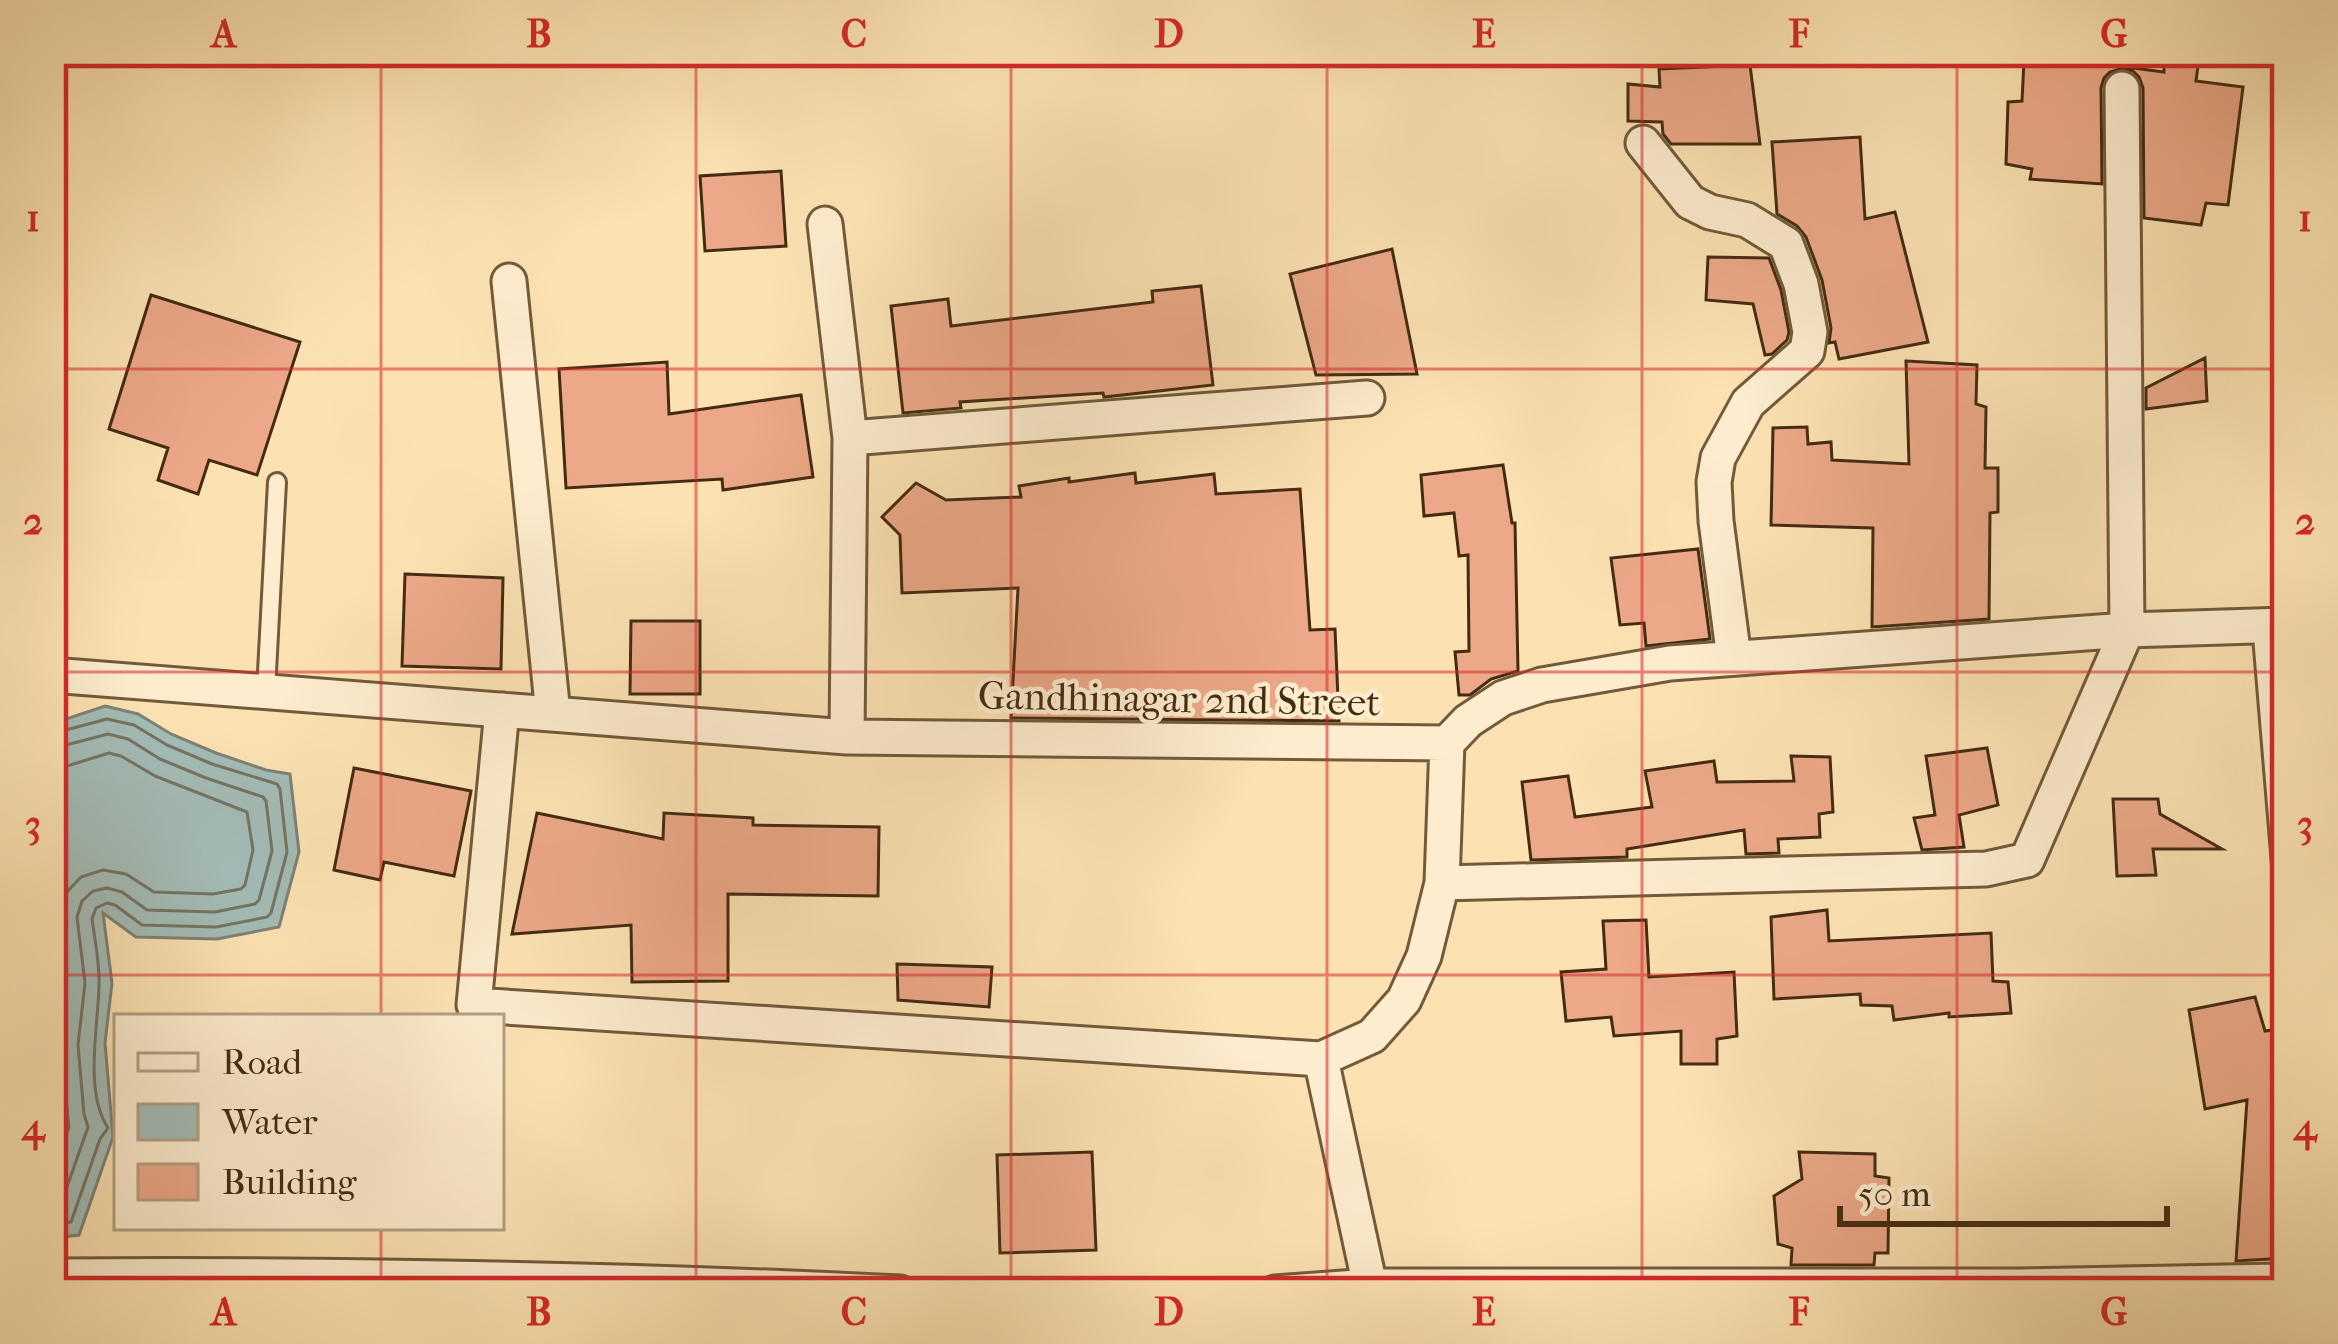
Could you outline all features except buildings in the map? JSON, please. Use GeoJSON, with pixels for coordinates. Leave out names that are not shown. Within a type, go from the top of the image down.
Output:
{"type":"FeatureCollection","features":[{"type":"Feature","properties":{"kind":"street"},"geometry":{"type":"LineString","coordinates":[[1442,883],[1986,868],[2027,860],[2127,630],[2122,89]]}},
{"type":"Feature","properties":{"kind":"street"},"geometry":{"type":"LineString","coordinates":[[1643,143],[1690,202],[1747,220],[1786,244],[1801,284],[1810,332],[1807,351],[1748,403],[1718,458],[1716,521],[1734,658]]}},
{"type":"Feature","properties":{"kind":"street"},"geometry":{"type":"LineString","coordinates":[[825,224],[850,438],[847,737]]}},
{"type":"Feature","properties":{"kind":"street"},"geometry":{"type":"LineString","coordinates":[[509,281],[553,715]]}},
{"type":"Feature","properties":{"kind":"street"},"geometry":{"type":"LineString","coordinates":[[850,438],[1366,398]]}},
{"type":"Feature","properties":{"kind":"street"},"geometry":{"type":"LineString","coordinates":[[502,710],[474,1005],[1321,1060],[1372,1036],[1404,1000],[1424,956],[1442,883],[1447,743],[1468,721],[1503,698],[1542,685],[1670,663],[2127,630],[2274,625]]}},
{"type":"Feature","properties":{"kind":"street","name":"Gandhinagar 2nd Street"},"geometry":{"type":"LineString","coordinates":[[51,675],[847,737],[1447,743]]}},
{"type":"Feature","properties":{"kind":"street"},"geometry":{"type":"LineString","coordinates":[[1321,1060],[1369,1289]]}},
{"type":"Feature","properties":{"kind":"street"},"geometry":{"type":"LineString","coordinates":[[51,1276],[273,1274],[899,1293]]}},
{"type":"Feature","properties":{"kind":"street"},"geometry":{"type":"LineString","coordinates":[[1275,1293],[2067,1288],[2287,1278]]}},
{"type":"Feature","properties":{"kind":"lane"},"geometry":{"type":"LineString","coordinates":[[266,692],[278,482]]}},
{"type":"Feature","properties":{"kind":"lane"},"geometry":{"type":"LineString","coordinates":[[2274,625],[2284,901]]}},
{"type":"Feature","properties":{"kind":"water"},"geometry":{"type":"Polygon","coordinates":[[[105,706],[138,714],[216,753],[290,774],[299,852],[279,927],[217,939],[136,937],[103,913],[112,983],[105,1043],[113,1137],[79,1235],[51,1238],[51,724],[105,706]]]}}]}
